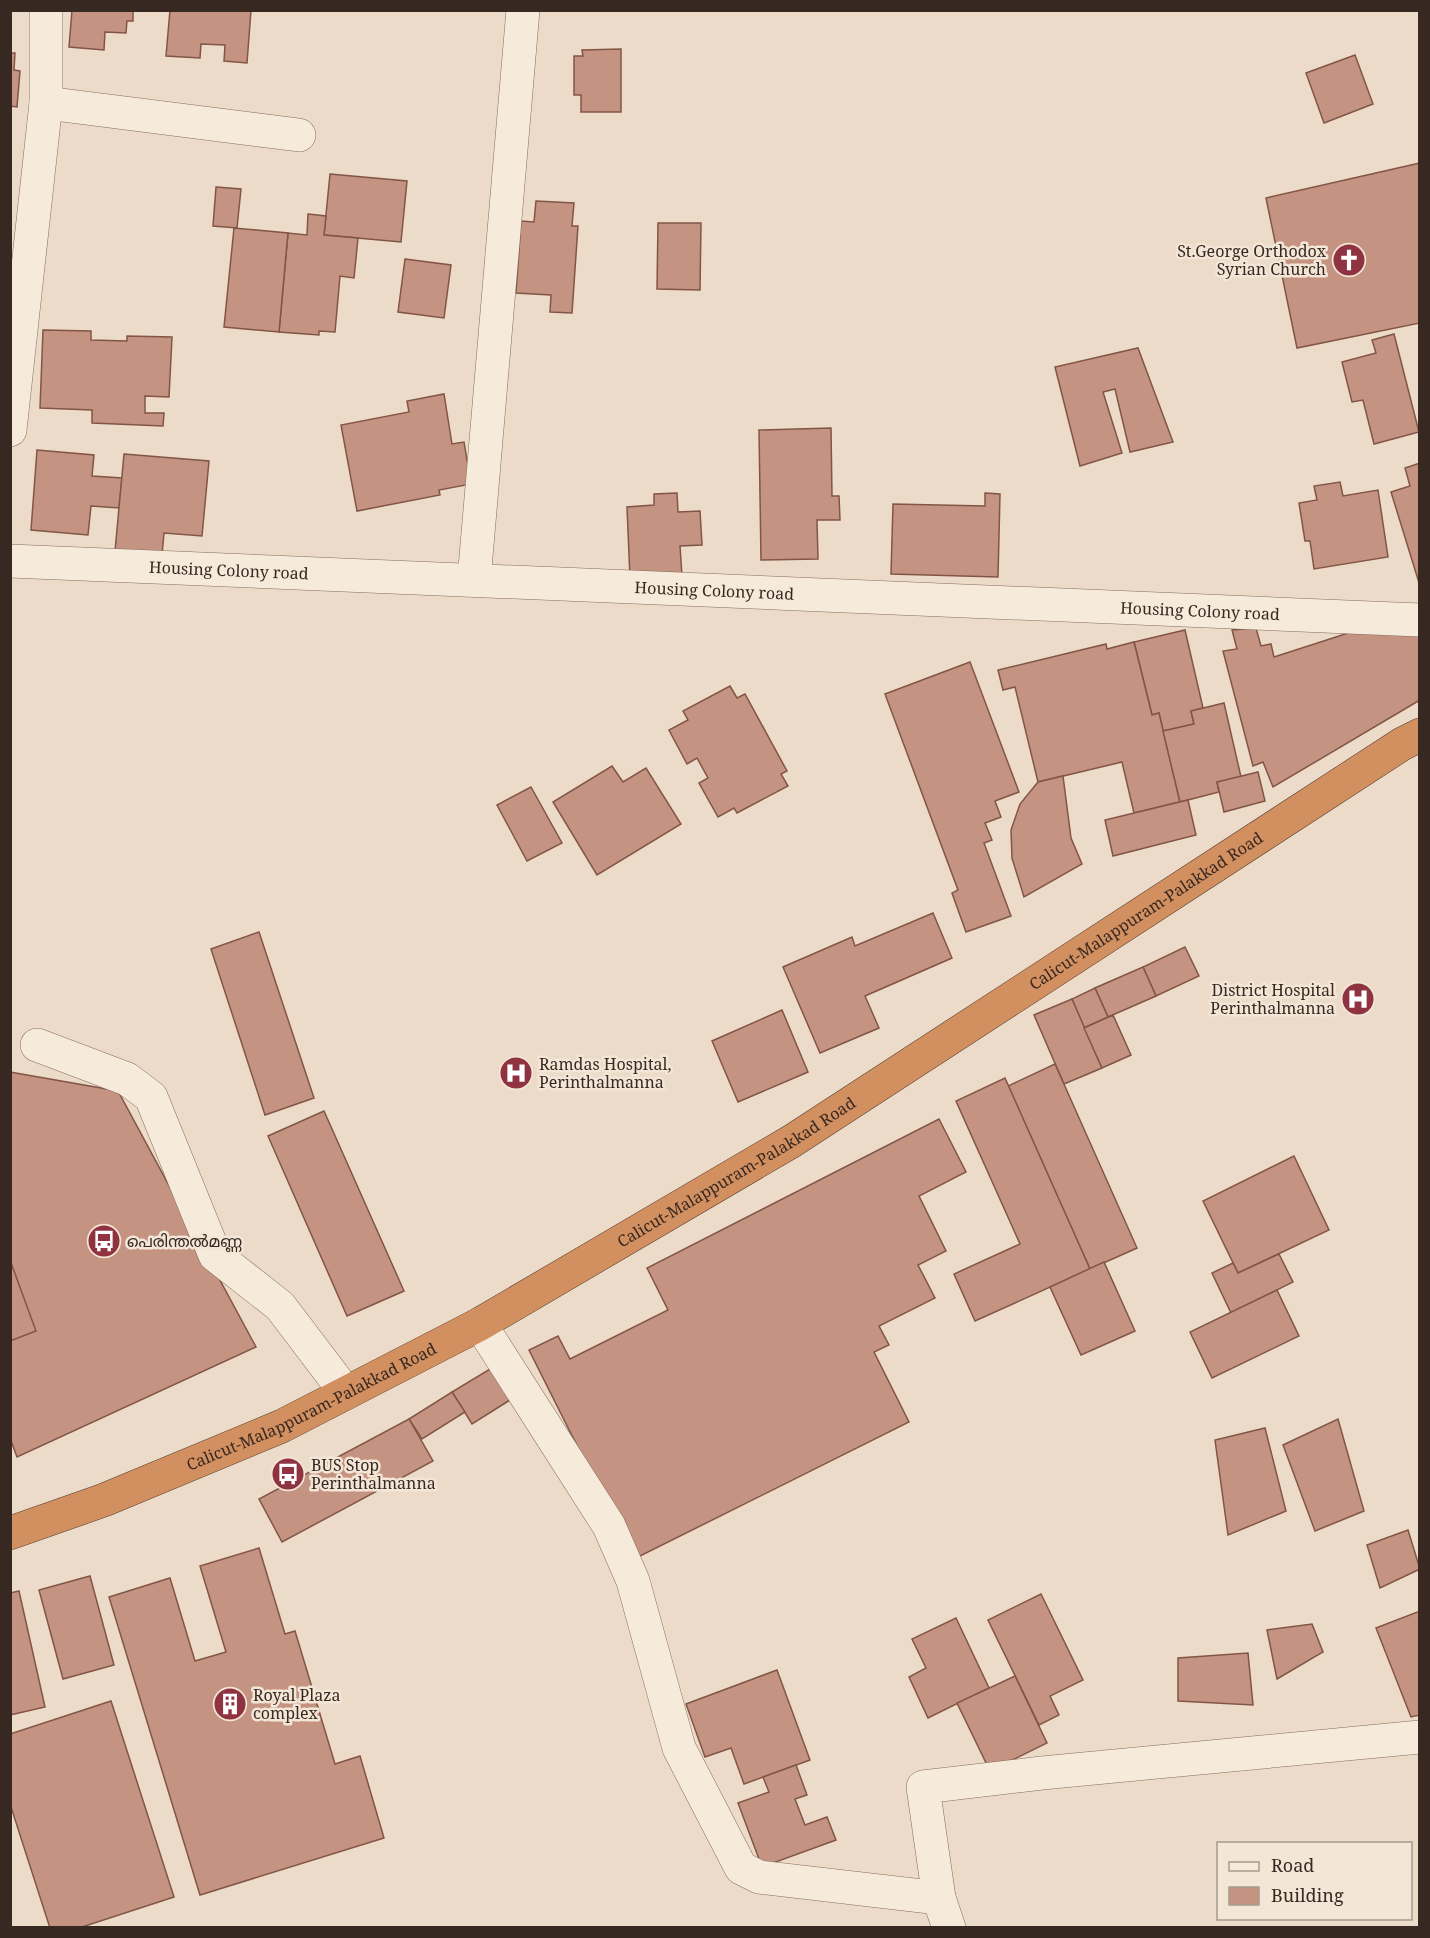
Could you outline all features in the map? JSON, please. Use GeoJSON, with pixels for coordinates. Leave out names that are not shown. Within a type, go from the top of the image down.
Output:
{"type":"FeatureCollection","features":[{"type":"Feature","properties":{"kind":"highway","name":"Calicut-Malappuram-Palakkad Road"},"geometry":{"type":"LineString","coordinates":[[10,1533],[104,1500],[272,1431],[480,1324],[792,1141],[1419,735]]}},
{"type":"Feature","properties":{"kind":"street"},"geometry":{"type":"LineString","coordinates":[[10,430],[46,103],[46,10]]}},
{"type":"Feature","properties":{"kind":"street"},"geometry":{"type":"LineString","coordinates":[[474,580],[524,10]]}},
{"type":"Feature","properties":{"kind":"street"},"geometry":{"type":"LineString","coordinates":[[46,103],[299,135]]}},
{"type":"Feature","properties":{"kind":"street","name":"Housing Colony road"},"geometry":{"type":"LineString","coordinates":[[10,561],[1419,620]]}},
{"type":"Feature","properties":{"kind":"street"},"geometry":{"type":"LineString","coordinates":[[37,1045],[127,1079],[151,1097],[215,1255],[280,1306],[346,1393]]}},
{"type":"Feature","properties":{"kind":"street"},"geometry":{"type":"LineString","coordinates":[[480,1324],[609,1526],[633,1581],[679,1748],[741,1868],[759,1877],[944,1913],[923,1787],[1042,1773],[1419,1737]]}},
{"type":"Feature","properties":{"kind":"building"},"geometry":{"type":"Polygon","coordinates":[[[72,10],[133,10],[133,21],[127,21],[126,33],[105,32],[104,50],[69,47],[72,10]]]}},
{"type":"Feature","properties":{"kind":"building"},"geometry":{"type":"Polygon","coordinates":[[[170,10],[251,10],[247,63],[224,61],[225,45],[201,44],[200,58],[166,56],[170,10]]]}},
{"type":"Feature","properties":{"kind":"building"},"geometry":{"type":"Polygon","coordinates":[[[621,49],[621,112],[581,112],[581,95],[574,95],[574,56],[583,56],[582,50],[621,49]]]}},
{"type":"Feature","properties":{"kind":"building"},"geometry":{"type":"Polygon","coordinates":[[[10,53],[15,53],[14,70],[20,71],[17,107],[10,106],[10,53]]]}},
{"type":"Feature","properties":{"kind":"building"},"geometry":{"type":"Polygon","coordinates":[[[1355,55],[1373,104],[1324,123],[1306,73],[1355,55]]]}},
{"type":"Feature","properties":{"kind":"building","name":"St.George Orthodox Syrian Church"},"geometry":{"type":"Polygon","coordinates":[[[1420,163],[1420,323],[1297,348],[1266,198],[1420,163]]]}},
{"type":"Feature","properties":{"kind":"building"},"geometry":{"type":"Polygon","coordinates":[[[330,174],[407,181],[401,242],[324,235],[330,174]]]}},
{"type":"Feature","properties":{"kind":"building"},"geometry":{"type":"Polygon","coordinates":[[[216,187],[241,189],[237,228],[213,226],[216,187]]]}},
{"type":"Feature","properties":{"kind":"building"},"geometry":{"type":"Polygon","coordinates":[[[536,201],[574,203],[572,226],[578,226],[572,313],[550,312],[551,295],[516,293],[521,221],[534,222],[536,201]]]}},
{"type":"Feature","properties":{"kind":"building"},"geometry":{"type":"Polygon","coordinates":[[[308,214],[326,216],[324,235],[358,238],[354,278],[340,276],[335,332],[319,331],[319,335],[279,332],[288,233],[307,235],[308,214]]]}},
{"type":"Feature","properties":{"kind":"building"},"geometry":{"type":"Polygon","coordinates":[[[658,223],[701,223],[700,290],[657,289],[658,223]]]}},
{"type":"Feature","properties":{"kind":"building"},"geometry":{"type":"Polygon","coordinates":[[[234,228],[288,233],[279,332],[224,327],[234,228]]]}},
{"type":"Feature","properties":{"kind":"building"},"geometry":{"type":"Polygon","coordinates":[[[405,259],[451,265],[444,318],[398,312],[405,259]]]}},
{"type":"Feature","properties":{"kind":"building"},"geometry":{"type":"Polygon","coordinates":[[[43,330],[91,331],[91,340],[127,341],[127,336],[172,337],[169,397],[145,396],[145,413],[164,413],[163,426],[92,423],[92,410],[40,408],[43,330]]]}},
{"type":"Feature","properties":{"kind":"building"},"geometry":{"type":"Polygon","coordinates":[[[1394,334],[1419,432],[1374,444],[1363,400],[1352,402],[1342,362],[1376,353],[1372,340],[1394,334]]]}},
{"type":"Feature","properties":{"kind":"building"},"geometry":{"type":"Polygon","coordinates":[[[1138,348],[1173,442],[1130,452],[1115,389],[1103,392],[1122,453],[1080,466],[1055,367],[1138,348]]]}},
{"type":"Feature","properties":{"kind":"building"},"geometry":{"type":"Polygon","coordinates":[[[444,394],[452,444],[464,442],[471,484],[439,490],[440,495],[357,511],[341,425],[409,412],[407,401],[444,394]]]}},
{"type":"Feature","properties":{"kind":"building"},"geometry":{"type":"Polygon","coordinates":[[[831,428],[832,496],[839,496],[840,520],[817,520],[818,559],[761,560],[759,430],[831,428]]]}},
{"type":"Feature","properties":{"kind":"building"},"geometry":{"type":"Polygon","coordinates":[[[37,450],[94,455],[92,476],[122,478],[119,508],[91,506],[88,535],[31,530],[37,450]]]}},
{"type":"Feature","properties":{"kind":"building"},"geometry":{"type":"Polygon","coordinates":[[[124,454],[209,461],[202,536],[164,533],[162,555],[115,551],[124,454]]]}},
{"type":"Feature","properties":{"kind":"building"},"geometry":{"type":"Polygon","coordinates":[[[1420,463],[1420,586],[1391,492],[1410,486],[1405,468],[1420,463]]]}},
{"type":"Feature","properties":{"kind":"building"},"geometry":{"type":"Polygon","coordinates":[[[1340,482],[1343,496],[1378,490],[1388,557],[1314,569],[1310,541],[1305,541],[1299,503],[1317,500],[1314,486],[1340,482]]]}},
{"type":"Feature","properties":{"kind":"building"},"geometry":{"type":"Polygon","coordinates":[[[677,493],[678,512],[700,511],[702,545],[680,546],[682,576],[630,578],[627,507],[654,505],[654,494],[677,493]]]}},
{"type":"Feature","properties":{"kind":"building"},"geometry":{"type":"Polygon","coordinates":[[[985,493],[1000,494],[998,577],[891,574],[893,504],[985,506],[985,493]]]}},
{"type":"Feature","properties":{"kind":"building"},"geometry":{"type":"Polygon","coordinates":[[[1370,626],[1420,629],[1420,700],[1273,787],[1263,762],[1253,766],[1223,651],[1237,649],[1232,630],[1256,628],[1261,646],[1271,644],[1274,657],[1370,626]]]}},
{"type":"Feature","properties":{"kind":"building"},"geometry":{"type":"Polygon","coordinates":[[[1185,630],[1203,708],[1191,711],[1194,724],[1163,731],[1159,713],[1152,715],[1134,642],[1185,630]]]}},
{"type":"Feature","properties":{"kind":"building"},"geometry":{"type":"Polygon","coordinates":[[[1134,642],[1152,715],[1159,713],[1180,802],[1134,813],[1122,762],[1038,782],[1015,687],[1003,690],[998,670],[1106,644],[1107,649],[1134,642]]]}},
{"type":"Feature","properties":{"kind":"building"},"geometry":{"type":"Polygon","coordinates":[[[970,662],[1019,792],[995,801],[1001,817],[985,823],[992,840],[984,843],[1011,916],[966,932],[952,893],[958,890],[885,694],[970,662]]]}},
{"type":"Feature","properties":{"kind":"building"},"geometry":{"type":"Polygon","coordinates":[[[730,686],[737,698],[745,694],[787,771],[781,774],[788,786],[737,813],[734,808],[718,817],[699,783],[708,778],[697,758],[687,764],[669,730],[688,720],[683,711],[730,686]]]}},
{"type":"Feature","properties":{"kind":"building"},"geometry":{"type":"Polygon","coordinates":[[[1224,703],[1241,777],[1217,782],[1219,792],[1180,802],[1163,731],[1194,724],[1191,711],[1224,703]]]}},
{"type":"Feature","properties":{"kind":"building"},"geometry":{"type":"Polygon","coordinates":[[[612,766],[623,782],[646,768],[681,824],[597,875],[553,802],[612,766]]]}},
{"type":"Feature","properties":{"kind":"building"},"geometry":{"type":"Polygon","coordinates":[[[1258,772],[1265,801],[1224,812],[1217,782],[1258,772]]]}},
{"type":"Feature","properties":{"kind":"building"},"geometry":{"type":"Polygon","coordinates":[[[1063,776],[1071,838],[1082,864],[1024,897],[1012,858],[1011,830],[1020,804],[1038,782],[1063,776]]]}},
{"type":"Feature","properties":{"kind":"building"},"geometry":{"type":"Polygon","coordinates":[[[531,787],[562,843],[527,861],[497,805],[531,787]]]}},
{"type":"Feature","properties":{"kind":"building"},"geometry":{"type":"Polygon","coordinates":[[[1188,800],[1196,835],[1113,856],[1105,820],[1188,800]]]}},
{"type":"Feature","properties":{"kind":"building"},"geometry":{"type":"Polygon","coordinates":[[[933,913],[952,958],[865,996],[879,1028],[820,1053],[783,967],[852,937],[855,946],[933,913]]]}},
{"type":"Feature","properties":{"kind":"building"},"geometry":{"type":"Polygon","coordinates":[[[259,932],[314,1098],[265,1115],[211,949],[259,932]]]}},
{"type":"Feature","properties":{"kind":"building"},"geometry":{"type":"Polygon","coordinates":[[[1185,947],[1199,976],[1156,996],[1143,967],[1185,947]]]}},
{"type":"Feature","properties":{"kind":"building"},"geometry":{"type":"Polygon","coordinates":[[[1143,967],[1156,996],[1108,1017],[1095,988],[1143,967]]]}},
{"type":"Feature","properties":{"kind":"building"},"geometry":{"type":"Polygon","coordinates":[[[1095,988],[1108,1017],[1084,1028],[1072,999],[1095,988]]]}},
{"type":"Feature","properties":{"kind":"building"},"geometry":{"type":"Polygon","coordinates":[[[1072,999],[1102,1068],[1064,1084],[1034,1015],[1072,999]]]}},
{"type":"Feature","properties":{"kind":"building"},"geometry":{"type":"Polygon","coordinates":[[[782,1010],[808,1072],[738,1102],[712,1041],[782,1010]]]}},
{"type":"Feature","properties":{"kind":"building"},"geometry":{"type":"Polygon","coordinates":[[[1113,1015],[1131,1055],[1102,1068],[1084,1028],[1113,1015]]]}},
{"type":"Feature","properties":{"kind":"building"},"geometry":{"type":"Polygon","coordinates":[[[1055,1064],[1137,1248],[1090,1269],[1008,1086],[1055,1064]]]}},
{"type":"Feature","properties":{"kind":"building","name":"പെരിന്തൽമണ്ണ"},"geometry":{"type":"Polygon","coordinates":[[[10,1072],[118,1091],[256,1347],[17,1457],[10,1438],[10,1072]]]}},
{"type":"Feature","properties":{"kind":"building"},"geometry":{"type":"Polygon","coordinates":[[[1005,1078],[1090,1269],[975,1321],[954,1274],[1020,1244],[956,1101],[1005,1078]]]}},
{"type":"Feature","properties":{"kind":"building"},"geometry":{"type":"Polygon","coordinates":[[[324,1111],[404,1291],[347,1316],[268,1136],[324,1111]]]}},
{"type":"Feature","properties":{"kind":"building"},"geometry":{"type":"Polygon","coordinates":[[[939,1119],[966,1172],[919,1196],[946,1251],[918,1265],[935,1298],[879,1326],[889,1345],[874,1352],[909,1422],[634,1559],[529,1350],[558,1336],[570,1359],[668,1310],[647,1268],[939,1119]]]}},
{"type":"Feature","properties":{"kind":"building"},"geometry":{"type":"Polygon","coordinates":[[[1294,1156],[1329,1230],[1238,1273],[1203,1201],[1294,1156]]]}},
{"type":"Feature","properties":{"kind":"building"},"geometry":{"type":"Polygon","coordinates":[[[1279,1254],[1293,1282],[1231,1313],[1212,1273],[1233,1263],[1238,1273],[1279,1254]]]}},
{"type":"Feature","properties":{"kind":"building"},"geometry":{"type":"Polygon","coordinates":[[[10,1260],[36,1331],[10,1341],[10,1260]]]}},
{"type":"Feature","properties":{"kind":"building"},"geometry":{"type":"Polygon","coordinates":[[[1104,1262],[1135,1331],[1081,1355],[1050,1287],[1104,1262]]]}},
{"type":"Feature","properties":{"kind":"building"},"geometry":{"type":"Polygon","coordinates":[[[1277,1290],[1299,1336],[1212,1378],[1190,1332],[1277,1290]]]}},
{"type":"Feature","properties":{"kind":"building"},"geometry":{"type":"Polygon","coordinates":[[[490,1369],[510,1400],[472,1424],[452,1392],[490,1369]]]}},
{"type":"Feature","properties":{"kind":"building"},"geometry":{"type":"Polygon","coordinates":[[[452,1392],[465,1412],[422,1439],[409,1419],[452,1392]]]}},
{"type":"Feature","properties":{"kind":"building"},"geometry":{"type":"Polygon","coordinates":[[[409,1419],[433,1461],[282,1542],[259,1499],[409,1419]]]}},
{"type":"Feature","properties":{"kind":"building"},"geometry":{"type":"Polygon","coordinates":[[[1338,1419],[1364,1511],[1315,1531],[1283,1445],[1338,1419]]]}},
{"type":"Feature","properties":{"kind":"building"},"geometry":{"type":"Polygon","coordinates":[[[1265,1428],[1286,1511],[1228,1535],[1215,1440],[1265,1428]]]}},
{"type":"Feature","properties":{"kind":"building"},"geometry":{"type":"Polygon","coordinates":[[[1408,1530],[1420,1569],[1380,1588],[1367,1545],[1408,1530]]]}},
{"type":"Feature","properties":{"kind":"building","name":"Royal Plaza complex"},"geometry":{"type":"Polygon","coordinates":[[[259,1548],[285,1634],[295,1631],[335,1764],[360,1756],[384,1838],[200,1895],[109,1597],[170,1578],[195,1661],[226,1652],[200,1566],[259,1548]]]}},
{"type":"Feature","properties":{"kind":"building"},"geometry":{"type":"Polygon","coordinates":[[[90,1576],[114,1665],[63,1679],[39,1590],[90,1576]]]}},
{"type":"Feature","properties":{"kind":"building"},"geometry":{"type":"Polygon","coordinates":[[[19,1591],[45,1707],[10,1715],[10,1593],[19,1591]]]}},
{"type":"Feature","properties":{"kind":"building"},"geometry":{"type":"Polygon","coordinates":[[[1041,1594],[1083,1680],[1050,1696],[1059,1715],[1039,1725],[988,1620],[1041,1594]]]}},
{"type":"Feature","properties":{"kind":"building"},"geometry":{"type":"Polygon","coordinates":[[[1420,1611],[1420,1715],[1411,1717],[1376,1628],[1420,1611]]]}},
{"type":"Feature","properties":{"kind":"building"},"geometry":{"type":"Polygon","coordinates":[[[956,1618],[989,1688],[928,1718],[909,1677],[926,1668],[912,1639],[956,1618]]]}},
{"type":"Feature","properties":{"kind":"building"},"geometry":{"type":"Polygon","coordinates":[[[1312,1624],[1323,1652],[1277,1679],[1267,1630],[1312,1624]]]}},
{"type":"Feature","properties":{"kind":"building"},"geometry":{"type":"Polygon","coordinates":[[[1248,1653],[1253,1705],[1178,1701],[1178,1658],[1248,1653]]]}},
{"type":"Feature","properties":{"kind":"building"},"geometry":{"type":"Polygon","coordinates":[[[777,1670],[810,1760],[744,1784],[731,1748],[705,1757],[686,1704],[777,1670]]]}},
{"type":"Feature","properties":{"kind":"building"},"geometry":{"type":"Polygon","coordinates":[[[1015,1676],[1047,1743],[990,1771],[957,1703],[1015,1676]]]}},
{"type":"Feature","properties":{"kind":"building"},"geometry":{"type":"Polygon","coordinates":[[[111,1701],[174,1897],[79,1928],[50,1928],[10,1804],[10,1734],[111,1701]]]}},
{"type":"Feature","properties":{"kind":"building"},"geometry":{"type":"Polygon","coordinates":[[[796,1765],[807,1795],[795,1799],[805,1825],[827,1817],[836,1840],[762,1867],[738,1803],[769,1792],[763,1777],[796,1765]]]}},
{"type":"Feature","properties":{"kind":"place","name":"St.George Orthodox Syrian Church"},"geometry":{"type":"Point","coordinates":[1349,260]}},
{"type":"Feature","properties":{"kind":"place","name":"District Hospital Perinthalmanna"},"geometry":{"type":"Point","coordinates":[1358,999]}},
{"type":"Feature","properties":{"kind":"place","name":"Ramdas Hospital, Perinthalmanna"},"geometry":{"type":"Point","coordinates":[516,1073]}},
{"type":"Feature","properties":{"kind":"place","name":"പെരിന്തൽമണ്ണ"},"geometry":{"type":"Point","coordinates":[104,1241]}},
{"type":"Feature","properties":{"kind":"place","name":"BUS Stop Perinthalmanna"},"geometry":{"type":"Point","coordinates":[288,1474]}},
{"type":"Feature","properties":{"kind":"place","name":"Royal Plaza complex"},"geometry":{"type":"Point","coordinates":[230,1704]}}]}
